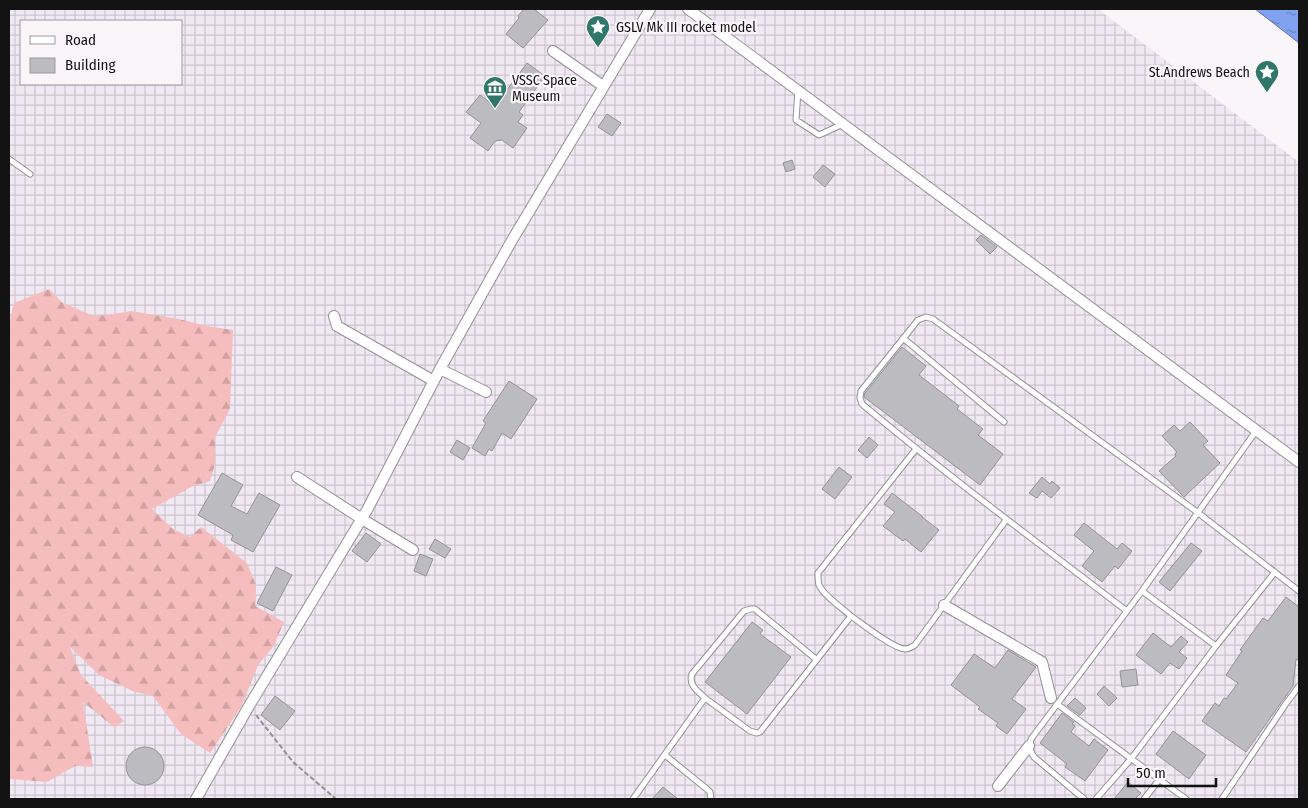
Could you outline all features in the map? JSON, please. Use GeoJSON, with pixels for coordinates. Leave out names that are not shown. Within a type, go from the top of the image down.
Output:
{"type":"FeatureCollection","features":[{"type":"Feature","properties":{"kind":"street"},"geometry":{"type":"LineString","coordinates":[[196,799],[249,706],[362,519],[440,369],[511,242],[650,9]]}},
{"type":"Feature","properties":{"kind":"street"},"geometry":{"type":"LineString","coordinates":[[688,9],[1299,462]]}},
{"type":"Feature","properties":{"kind":"street"},"geometry":{"type":"LineString","coordinates":[[553,51],[604,86]]}},
{"type":"Feature","properties":{"kind":"street"},"geometry":{"type":"LineString","coordinates":[[334,316],[337,326],[434,381]]}},
{"type":"Feature","properties":{"kind":"street"},"geometry":{"type":"LineString","coordinates":[[440,369],[486,392]]}},
{"type":"Feature","properties":{"kind":"street"},"geometry":{"type":"LineString","coordinates":[[297,477],[413,550]]}},
{"type":"Feature","properties":{"kind":"street"},"geometry":{"type":"LineString","coordinates":[[944,605],[1042,662],[1054,701]]}},
{"type":"Feature","properties":{"kind":"street"},"geometry":{"type":"LineString","coordinates":[[998,786],[1029,746]]}},
{"type":"Feature","properties":{"kind":"lane"},"geometry":{"type":"LineString","coordinates":[[798,90],[796,120],[819,134],[844,124]]}},
{"type":"Feature","properties":{"kind":"lane"},"geometry":{"type":"LineString","coordinates":[[9,158],[30,174]]}},
{"type":"Feature","properties":{"kind":"lane"},"geometry":{"type":"LineString","coordinates":[[1127,611],[1006,520],[862,404],[860,398],[861,391],[918,320],[926,317],[934,319],[1197,512],[1299,591]]}},
{"type":"Feature","properties":{"kind":"lane"},"geometry":{"type":"LineString","coordinates":[[903,338],[1004,422]]}},
{"type":"Feature","properties":{"kind":"lane"},"geometry":{"type":"LineString","coordinates":[[1084,799],[1034,757],[1029,746],[1031,740],[1054,701],[1142,591],[1256,430]]}},
{"type":"Feature","properties":{"kind":"lane"},"geometry":{"type":"LineString","coordinates":[[916,449],[818,573],[820,586],[824,592],[851,616],[896,646],[906,649],[915,645],[1006,520]]}},
{"type":"Feature","properties":{"kind":"lane"},"geometry":{"type":"LineString","coordinates":[[1096,799],[1131,760],[1216,646],[1275,572]]}},
{"type":"Feature","properties":{"kind":"lane"},"geometry":{"type":"LineString","coordinates":[[1142,591],[1216,646]]}},
{"type":"Feature","properties":{"kind":"lane"},"geometry":{"type":"LineString","coordinates":[[817,660],[755,610],[747,609],[690,678],[692,685],[705,698],[750,731],[760,732],[817,660],[851,616]]}},
{"type":"Feature","properties":{"kind":"lane"},"geometry":{"type":"LineString","coordinates":[[1222,799],[1299,686]]}},
{"type":"Feature","properties":{"kind":"lane"},"geometry":{"type":"LineString","coordinates":[[633,799],[705,698]]}},
{"type":"Feature","properties":{"kind":"lane"},"geometry":{"type":"LineString","coordinates":[[1054,701],[1186,799]]}},
{"type":"Feature","properties":{"kind":"lane"},"geometry":{"type":"LineString","coordinates":[[665,756],[708,790],[711,799]]}},
{"type":"Feature","properties":{"kind":"lane"},"geometry":{"type":"LineString","coordinates":[[1144,799],[1159,780]]}},
{"type":"Feature","properties":{"kind":"path"},"geometry":{"type":"LineString","coordinates":[[249,706],[293,762],[336,799]]}},
{"type":"Feature","properties":{"kind":"shaded area"},"geometry":{"type":"Polygon","coordinates":[[[9,9],[1098,9],[1299,162],[1299,799],[9,799],[9,9]]]}},
{"type":"Feature","properties":{"kind":"green space"},"geometry":{"type":"Polygon","coordinates":[[[49,289],[63,303],[94,316],[131,311],[233,330],[230,409],[215,437],[215,464],[210,481],[191,487],[152,509],[173,529],[190,537],[201,527],[247,563],[256,585],[255,606],[284,622],[273,647],[258,665],[241,707],[210,753],[181,734],[153,696],[135,692],[99,675],[70,647],[81,675],[124,721],[114,727],[83,702],[93,767],[75,766],[47,782],[9,779],[9,324],[14,303],[49,289]]]}},
{"type":"Feature","properties":{"kind":"water"},"geometry":{"type":"Polygon","coordinates":[[[1255,9],[1299,9],[1299,43],[1255,9]]]}},
{"type":"Feature","properties":{"kind":"building"},"geometry":{"type":"Polygon","coordinates":[[[524,9],[534,9],[548,20],[523,48],[506,34],[524,9]]]}},
{"type":"Feature","properties":{"kind":"building","name":"VSSC Space Museum"},"geometry":{"type":"Polygon","coordinates":[[[527,63],[545,76],[519,112],[523,115],[518,122],[527,128],[513,148],[502,140],[495,141],[488,151],[470,138],[481,123],[466,112],[480,95],[495,106],[527,63]]]}},
{"type":"Feature","properties":{"kind":"building"},"geometry":{"type":"Polygon","coordinates":[[[607,114],[621,123],[612,136],[598,127],[607,114]]]}},
{"type":"Feature","properties":{"kind":"building"},"geometry":{"type":"Polygon","coordinates":[[[792,160],[795,169],[786,172],[783,163],[792,160]]]}},
{"type":"Feature","properties":{"kind":"building"},"geometry":{"type":"Polygon","coordinates":[[[823,165],[835,174],[825,187],[813,177],[823,165]]]}},
{"type":"Feature","properties":{"kind":"building"},"geometry":{"type":"Polygon","coordinates":[[[981,235],[997,247],[990,254],[976,240],[981,235]]]}},
{"type":"Feature","properties":{"kind":"building"},"geometry":{"type":"Polygon","coordinates":[[[902,347],[926,366],[919,375],[959,406],[957,409],[983,429],[978,435],[1003,454],[980,485],[864,397],[865,393],[902,347]]]}},
{"type":"Feature","properties":{"kind":"building"},"geometry":{"type":"Polygon","coordinates":[[[509,381],[537,399],[511,439],[502,433],[492,451],[489,449],[485,456],[472,448],[486,423],[483,421],[509,381]]]}},
{"type":"Feature","properties":{"kind":"building"},"geometry":{"type":"Polygon","coordinates":[[[1190,422],[1208,441],[1203,445],[1220,463],[1184,497],[1159,471],[1176,456],[1177,452],[1162,436],[1174,425],[1180,431],[1190,422]]]}},
{"type":"Feature","properties":{"kind":"building"},"geometry":{"type":"Polygon","coordinates":[[[869,437],[878,445],[867,458],[858,450],[869,437]]]}},
{"type":"Feature","properties":{"kind":"building"},"geometry":{"type":"Polygon","coordinates":[[[457,440],[470,448],[463,460],[450,452],[457,440]]]}},
{"type":"Feature","properties":{"kind":"building"},"geometry":{"type":"Polygon","coordinates":[[[839,467],[852,477],[835,499],[822,489],[839,467]]]}},
{"type":"Feature","properties":{"kind":"building"},"geometry":{"type":"Polygon","coordinates":[[[222,473],[243,485],[231,506],[247,514],[259,493],[280,505],[253,552],[231,540],[233,535],[198,515],[222,473]]]}},
{"type":"Feature","properties":{"kind":"building"},"geometry":{"type":"Polygon","coordinates":[[[1042,477],[1050,484],[1052,481],[1060,488],[1051,498],[1042,491],[1037,498],[1029,493],[1042,477]]]}},
{"type":"Feature","properties":{"kind":"building"},"geometry":{"type":"Polygon","coordinates":[[[892,493],[939,530],[921,552],[905,539],[903,541],[883,526],[895,512],[884,504],[892,493]]]}},
{"type":"Feature","properties":{"kind":"building"},"geometry":{"type":"Polygon","coordinates":[[[1084,523],[1117,549],[1122,543],[1132,551],[1118,569],[1115,566],[1102,582],[1082,566],[1094,551],[1074,535],[1084,523]]]}},
{"type":"Feature","properties":{"kind":"building"},"geometry":{"type":"Polygon","coordinates":[[[366,533],[381,544],[367,562],[352,551],[366,533]]]}},
{"type":"Feature","properties":{"kind":"building"},"geometry":{"type":"Polygon","coordinates":[[[435,539],[451,549],[445,558],[429,549],[435,539]]]}},
{"type":"Feature","properties":{"kind":"building"},"geometry":{"type":"Polygon","coordinates":[[[1191,543],[1202,551],[1170,591],[1159,582],[1191,543]]]}},
{"type":"Feature","properties":{"kind":"building"},"geometry":{"type":"Polygon","coordinates":[[[420,554],[433,559],[426,576],[414,571],[420,554]]]}},
{"type":"Feature","properties":{"kind":"building"},"geometry":{"type":"Polygon","coordinates":[[[276,567],[292,575],[273,611],[257,603],[276,567]]]}},
{"type":"Feature","properties":{"kind":"building"},"geometry":{"type":"Polygon","coordinates":[[[1286,597],[1299,607],[1299,661],[1296,659],[1293,686],[1246,752],[1202,721],[1215,703],[1219,706],[1238,683],[1226,675],[1242,651],[1240,650],[1263,618],[1268,621],[1286,597]]]}},
{"type":"Feature","properties":{"kind":"building"},"geometry":{"type":"Polygon","coordinates":[[[752,622],[763,630],[760,634],[791,657],[747,714],[705,682],[752,622]]]}},
{"type":"Feature","properties":{"kind":"building"},"geometry":{"type":"Polygon","coordinates":[[[1153,633],[1171,647],[1181,636],[1188,642],[1179,652],[1187,658],[1179,669],[1170,663],[1161,674],[1136,655],[1153,633]]]}},
{"type":"Feature","properties":{"kind":"building"},"geometry":{"type":"Polygon","coordinates":[[[1008,650],[1036,667],[1012,699],[1026,709],[1007,734],[996,726],[998,723],[978,709],[980,707],[951,685],[974,654],[995,668],[1008,650]]]}},
{"type":"Feature","properties":{"kind":"building"},"geometry":{"type":"Polygon","coordinates":[[[1136,669],[1138,685],[1122,687],[1120,671],[1136,669]]]}},
{"type":"Feature","properties":{"kind":"building"},"geometry":{"type":"Polygon","coordinates":[[[1104,686],[1117,698],[1109,706],[1097,694],[1104,686]]]}},
{"type":"Feature","properties":{"kind":"building"},"geometry":{"type":"Polygon","coordinates":[[[275,696],[295,711],[280,730],[261,715],[275,696]]]}},
{"type":"Feature","properties":{"kind":"building"},"geometry":{"type":"Polygon","coordinates":[[[1075,698],[1086,708],[1080,715],[1067,706],[1075,698]]]}},
{"type":"Feature","properties":{"kind":"building"},"geometry":{"type":"Polygon","coordinates":[[[1062,713],[1074,722],[1072,724],[1075,726],[1071,732],[1089,746],[1094,739],[1108,750],[1085,781],[1065,767],[1067,764],[1040,743],[1062,713]]]}},
{"type":"Feature","properties":{"kind":"building"},"geometry":{"type":"Polygon","coordinates":[[[1173,731],[1206,755],[1189,779],[1156,754],[1173,731]]]}},
{"type":"Feature","properties":{"kind":"building"},"geometry":{"type":"Polygon","coordinates":[[[145,747],[159,752],[164,766],[159,780],[145,785],[131,780],[126,766],[131,752],[145,747]]]}},
{"type":"Feature","properties":{"kind":"building"},"geometry":{"type":"Polygon","coordinates":[[[1128,782],[1141,793],[1135,799],[1114,799],[1128,782]]]}},
{"type":"Feature","properties":{"kind":"building"},"geometry":{"type":"Polygon","coordinates":[[[663,787],[678,799],[652,799],[663,787]]]}},
{"type":"Feature","properties":{"kind":"place","name":"GSLV Mk III rocket model"},"geometry":{"type":"Point","coordinates":[598,48]}},
{"type":"Feature","properties":{"kind":"place","name":"St.Andrews Beach"},"geometry":{"type":"Point","coordinates":[1267,93]}},
{"type":"Feature","properties":{"kind":"place","name":"VSSC Space Museum"},"geometry":{"type":"Point","coordinates":[495,109]}}]}
